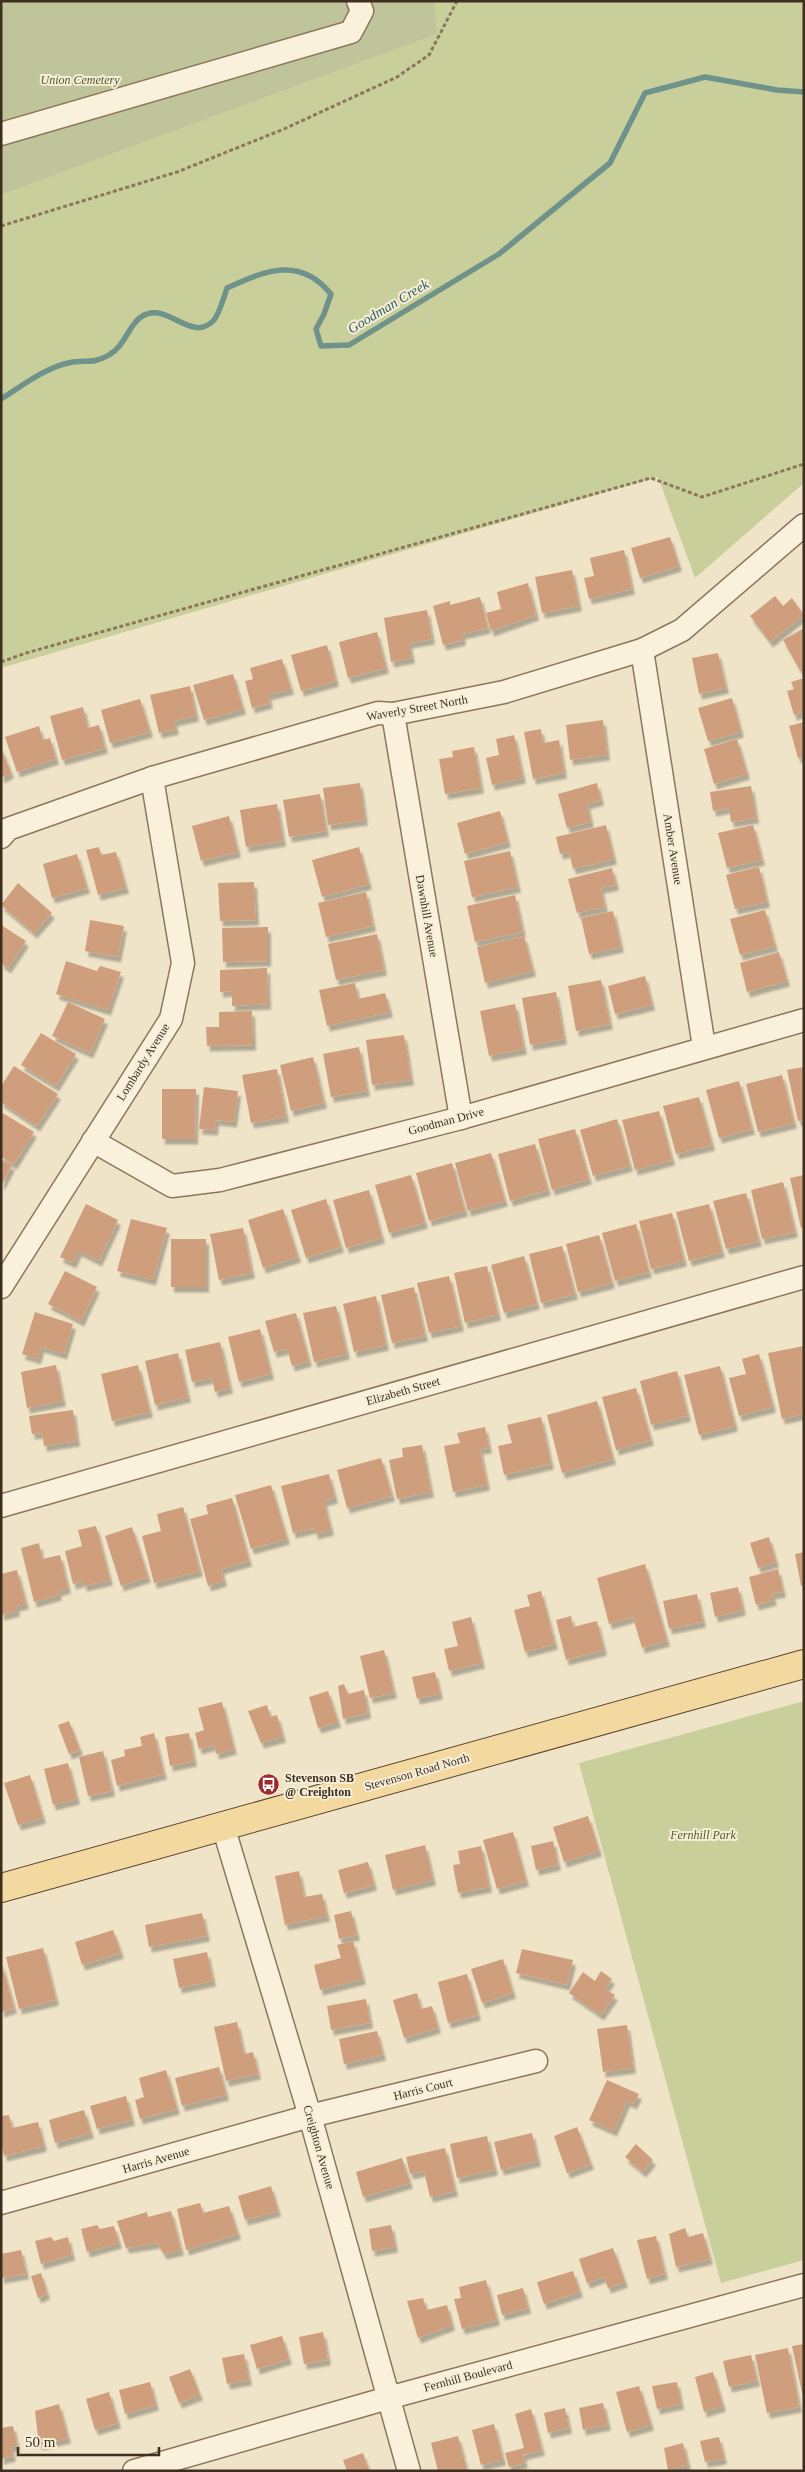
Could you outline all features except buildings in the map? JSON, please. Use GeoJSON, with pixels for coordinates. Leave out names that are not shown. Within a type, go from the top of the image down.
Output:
{"type":"FeatureCollection","features":[{"type":"Feature","properties":{"kind":"main road","name":"Stevenson Road North"},"geometry":{"type":"LineString","coordinates":[[1,1888],[804,1664]]}},
{"type":"Feature","properties":{"kind":"street"},"geometry":{"type":"LineString","coordinates":[[1,134],[351,32],[362,11],[358,1]]}},
{"type":"Feature","properties":{"kind":"street","name":"Waverly Street North"},"geometry":{"type":"LineString","coordinates":[[1,837],[8,829],[152,778],[378,713],[393,714],[504,692],[642,650],[682,630],[804,524]]}},
{"type":"Feature","properties":{"kind":"street","name":"Amber Avenue"},"geometry":{"type":"LineString","coordinates":[[642,650],[704,1047]]}},
{"type":"Feature","properties":{"kind":"street","name":"Dawnhill Avenue"},"geometry":{"type":"LineString","coordinates":[[393,714],[461,1118]]}},
{"type":"Feature","properties":{"kind":"street","name":"Lombardy Avenue"},"geometry":{"type":"LineString","coordinates":[[1,1287],[171,1019],[183,963],[152,778]]}},
{"type":"Feature","properties":{"kind":"street","name":"Goodman Drive"},"geometry":{"type":"LineString","coordinates":[[93,1141],[172,1186],[220,1180],[461,1118],[704,1047],[804,1020]]}},
{"type":"Feature","properties":{"kind":"street","name":"Elizabeth Street"},"geometry":{"type":"LineString","coordinates":[[2,1502],[804,1277]]}},
{"type":"Feature","properties":{"kind":"street","name":"Creighton Avenue"},"geometry":{"type":"LineString","coordinates":[[223,1826],[310,2116],[409,2471]]}},
{"type":"Feature","properties":{"kind":"street","name":"Harris Court"},"geometry":{"type":"LineString","coordinates":[[310,2116],[536,2061]]}},
{"type":"Feature","properties":{"kind":"street","name":"Harris Avenue"},"geometry":{"type":"LineString","coordinates":[[1,2203],[310,2116]]}},
{"type":"Feature","properties":{"kind":"street","name":"Fernhill Boulevard"},"geometry":{"type":"LineString","coordinates":[[134,2471],[388,2398],[804,2285]]}},
{"type":"Feature","properties":{"kind":"path"},"geometry":{"type":"LineString","coordinates":[[1,226],[177,172],[284,129],[396,77],[429,55],[457,1]]}},
{"type":"Feature","properties":{"kind":"path"},"geometry":{"type":"LineString","coordinates":[[1,662],[651,478],[702,497],[804,464]]}},
{"type":"Feature","properties":{"kind":"green space","name":"Union Cemetery"},"geometry":{"type":"Polygon","coordinates":[[[1,1],[434,1],[437,34],[1,195],[1,1]]]}},
{"type":"Feature","properties":{"kind":"green space"},"geometry":{"type":"Polygon","coordinates":[[[434,1],[804,1],[804,483],[695,578],[658,477],[1,668],[1,195],[436,34],[434,1]]]}},
{"type":"Feature","properties":{"kind":"green space","name":"Fernhill Park"},"geometry":{"type":"Polygon","coordinates":[[[804,1701],[804,2260],[721,2283],[579,1763],[804,1701]]]}},
{"type":"Feature","properties":{"kind":"waterway","name":"Goodman Creek"},"geometry":{"type":"LineString","coordinates":[[1,399],[59,365],[93,361],[109,355],[120,346],[136,321],[147,314],[165,315],[198,328],[206,326],[216,317],[227,288],[269,272],[295,271],[307,274],[319,282],[331,294],[316,329],[321,346],[349,345],[499,254],[610,163],[645,93],[705,77],[777,90],[804,92]]}},
{"type":"Feature","properties":{"kind":"place","name":"Stevenson SB @ Creighton"},"geometry":{"type":"Point","coordinates":[269,1785]}}]}
